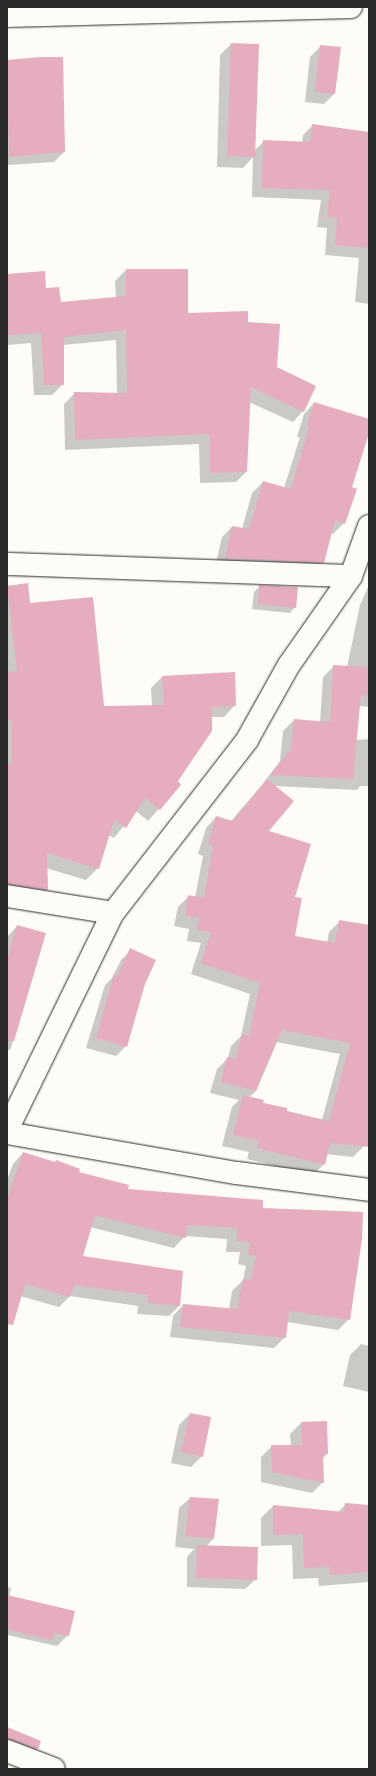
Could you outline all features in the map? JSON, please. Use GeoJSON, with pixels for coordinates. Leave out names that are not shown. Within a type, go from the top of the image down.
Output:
{"type":"FeatureCollection","features":[{"type":"Feature","properties":{"kind":"street"},"geometry":{"type":"LineString","coordinates":[[7,16],[351,7]]}},
{"type":"Feature","properties":{"kind":"street"},"geometry":{"type":"LineString","coordinates":[[369,526],[350,576],[289,666],[247,740],[113,912],[7,1132],[237,1173],[369,1190]]}},
{"type":"Feature","properties":{"kind":"street"},"geometry":{"type":"LineString","coordinates":[[7,564],[350,576]]}},
{"type":"Feature","properties":{"kind":"street"},"geometry":{"type":"LineString","coordinates":[[7,896],[113,912]]}},
{"type":"Feature","properties":{"kind":"street"},"geometry":{"type":"LineString","coordinates":[[7,1751],[54,1769]]}},
{"type":"Feature","properties":{"kind":"building"},"geometry":{"type":"Polygon","coordinates":[[[231,43],[259,44],[255,157],[227,156],[231,43]]]}},
{"type":"Feature","properties":{"kind":"building"},"geometry":{"type":"Polygon","coordinates":[[[320,45],[341,47],[335,94],[315,92],[320,45]]]}},
{"type":"Feature","properties":{"kind":"building"},"geometry":{"type":"Polygon","coordinates":[[[40,57],[63,57],[65,152],[9,157],[7,60],[40,57]]]}},
{"type":"Feature","properties":{"kind":"building"},"geometry":{"type":"Polygon","coordinates":[[[312,124],[369,132],[369,248],[335,245],[337,218],[327,217],[330,190],[262,188],[263,140],[310,142],[312,124]]]}},
{"type":"Feature","properties":{"kind":"building"},"geometry":{"type":"Polygon","coordinates":[[[126,269],[188,269],[188,313],[248,311],[248,322],[280,324],[277,367],[316,386],[304,412],[251,387],[247,472],[210,473],[210,434],[75,440],[74,392],[127,393],[126,330],[64,337],[64,385],[44,385],[41,333],[8,335],[7,274],[45,271],[46,288],[59,287],[61,302],[126,296],[126,269]]]}},
{"type":"Feature","properties":{"kind":"building"},"geometry":{"type":"Polygon","coordinates":[[[314,402],[369,419],[369,433],[352,487],[357,489],[345,524],[335,520],[324,563],[225,558],[232,526],[249,529],[263,481],[291,489],[309,427],[307,426],[314,402]]]}},
{"type":"Feature","properties":{"kind":"building"},"geometry":{"type":"Polygon","coordinates":[[[28,583],[30,603],[93,597],[104,706],[164,705],[162,676],[235,672],[236,706],[212,707],[212,731],[178,781],[181,785],[160,810],[145,798],[126,828],[114,820],[99,869],[47,853],[48,890],[7,884],[7,765],[11,764],[12,720],[7,720],[7,672],[17,671],[7,586],[28,583]]]}},
{"type":"Feature","properties":{"kind":"building"},"geometry":{"type":"Polygon","coordinates":[[[259,585],[298,587],[296,608],[258,604],[259,585]]]}},
{"type":"Feature","properties":{"kind":"building"},"geometry":{"type":"Polygon","coordinates":[[[333,665],[369,667],[369,696],[361,695],[353,779],[270,775],[291,749],[294,719],[330,722],[333,665]]]}},
{"type":"Feature","properties":{"kind":"building"},"geometry":{"type":"Polygon","coordinates":[[[267,779],[294,801],[269,831],[311,844],[295,897],[302,898],[295,936],[335,943],[339,920],[369,925],[369,1147],[330,1143],[325,1165],[257,1148],[259,1141],[233,1135],[243,1095],[264,1100],[263,1103],[287,1108],[287,1111],[329,1121],[350,1043],[282,1030],[256,1091],[221,1082],[227,1057],[236,1059],[242,1034],[249,1036],[260,983],[201,963],[211,932],[197,930],[199,918],[185,916],[188,895],[204,898],[213,845],[208,844],[216,816],[233,821],[267,779]]]}},
{"type":"Feature","properties":{"kind":"building"},"geometry":{"type":"Polygon","coordinates":[[[17,925],[46,933],[14,1041],[7,1041],[7,960],[17,925]]]}},
{"type":"Feature","properties":{"kind":"building"},"geometry":{"type":"Polygon","coordinates":[[[130,948],[156,960],[145,984],[127,1047],[96,1038],[114,974],[118,975],[130,948]]]}},
{"type":"Feature","properties":{"kind":"building"},"geometry":{"type":"Polygon","coordinates":[[[23,1152],[55,1162],[56,1160],[80,1169],[79,1172],[129,1185],[128,1189],[263,1200],[263,1208],[363,1212],[362,1239],[350,1320],[289,1311],[286,1338],[180,1327],[183,1304],[237,1309],[243,1279],[251,1280],[256,1256],[248,1254],[250,1242],[237,1241],[237,1228],[187,1225],[186,1238],[95,1215],[83,1256],[183,1271],[180,1306],[147,1303],[148,1295],[74,1285],[70,1297],[25,1284],[13,1325],[7,1324],[7,1199],[23,1152]]]}},
{"type":"Feature","properties":{"kind":"building"},"geometry":{"type":"Polygon","coordinates":[[[190,1413],[211,1417],[203,1457],[181,1452],[190,1413]]]}},
{"type":"Feature","properties":{"kind":"building"},"geometry":{"type":"Polygon","coordinates":[[[327,1421],[328,1454],[323,1454],[324,1483],[272,1472],[271,1445],[302,1445],[301,1422],[327,1421]]]}},
{"type":"Feature","properties":{"kind":"building"},"geometry":{"type":"Polygon","coordinates":[[[190,1497],[219,1499],[214,1539],[185,1536],[190,1497]]]}},
{"type":"Feature","properties":{"kind":"building"},"geometry":{"type":"Polygon","coordinates":[[[345,1503],[369,1505],[369,1572],[330,1575],[330,1567],[304,1568],[303,1534],[273,1535],[273,1505],[344,1512],[345,1503]]]}},
{"type":"Feature","properties":{"kind":"building"},"geometry":{"type":"Polygon","coordinates":[[[197,1545],[258,1547],[257,1580],[196,1578],[197,1545]]]}},
{"type":"Feature","properties":{"kind":"building"},"geometry":{"type":"Polygon","coordinates":[[[7,1595],[75,1611],[69,1636],[54,1633],[52,1640],[7,1629],[7,1595]]]}},
{"type":"Feature","properties":{"kind":"building"},"geometry":{"type":"Polygon","coordinates":[[[7,1727],[41,1741],[38,1749],[7,1739],[7,1727]]]}}]}
